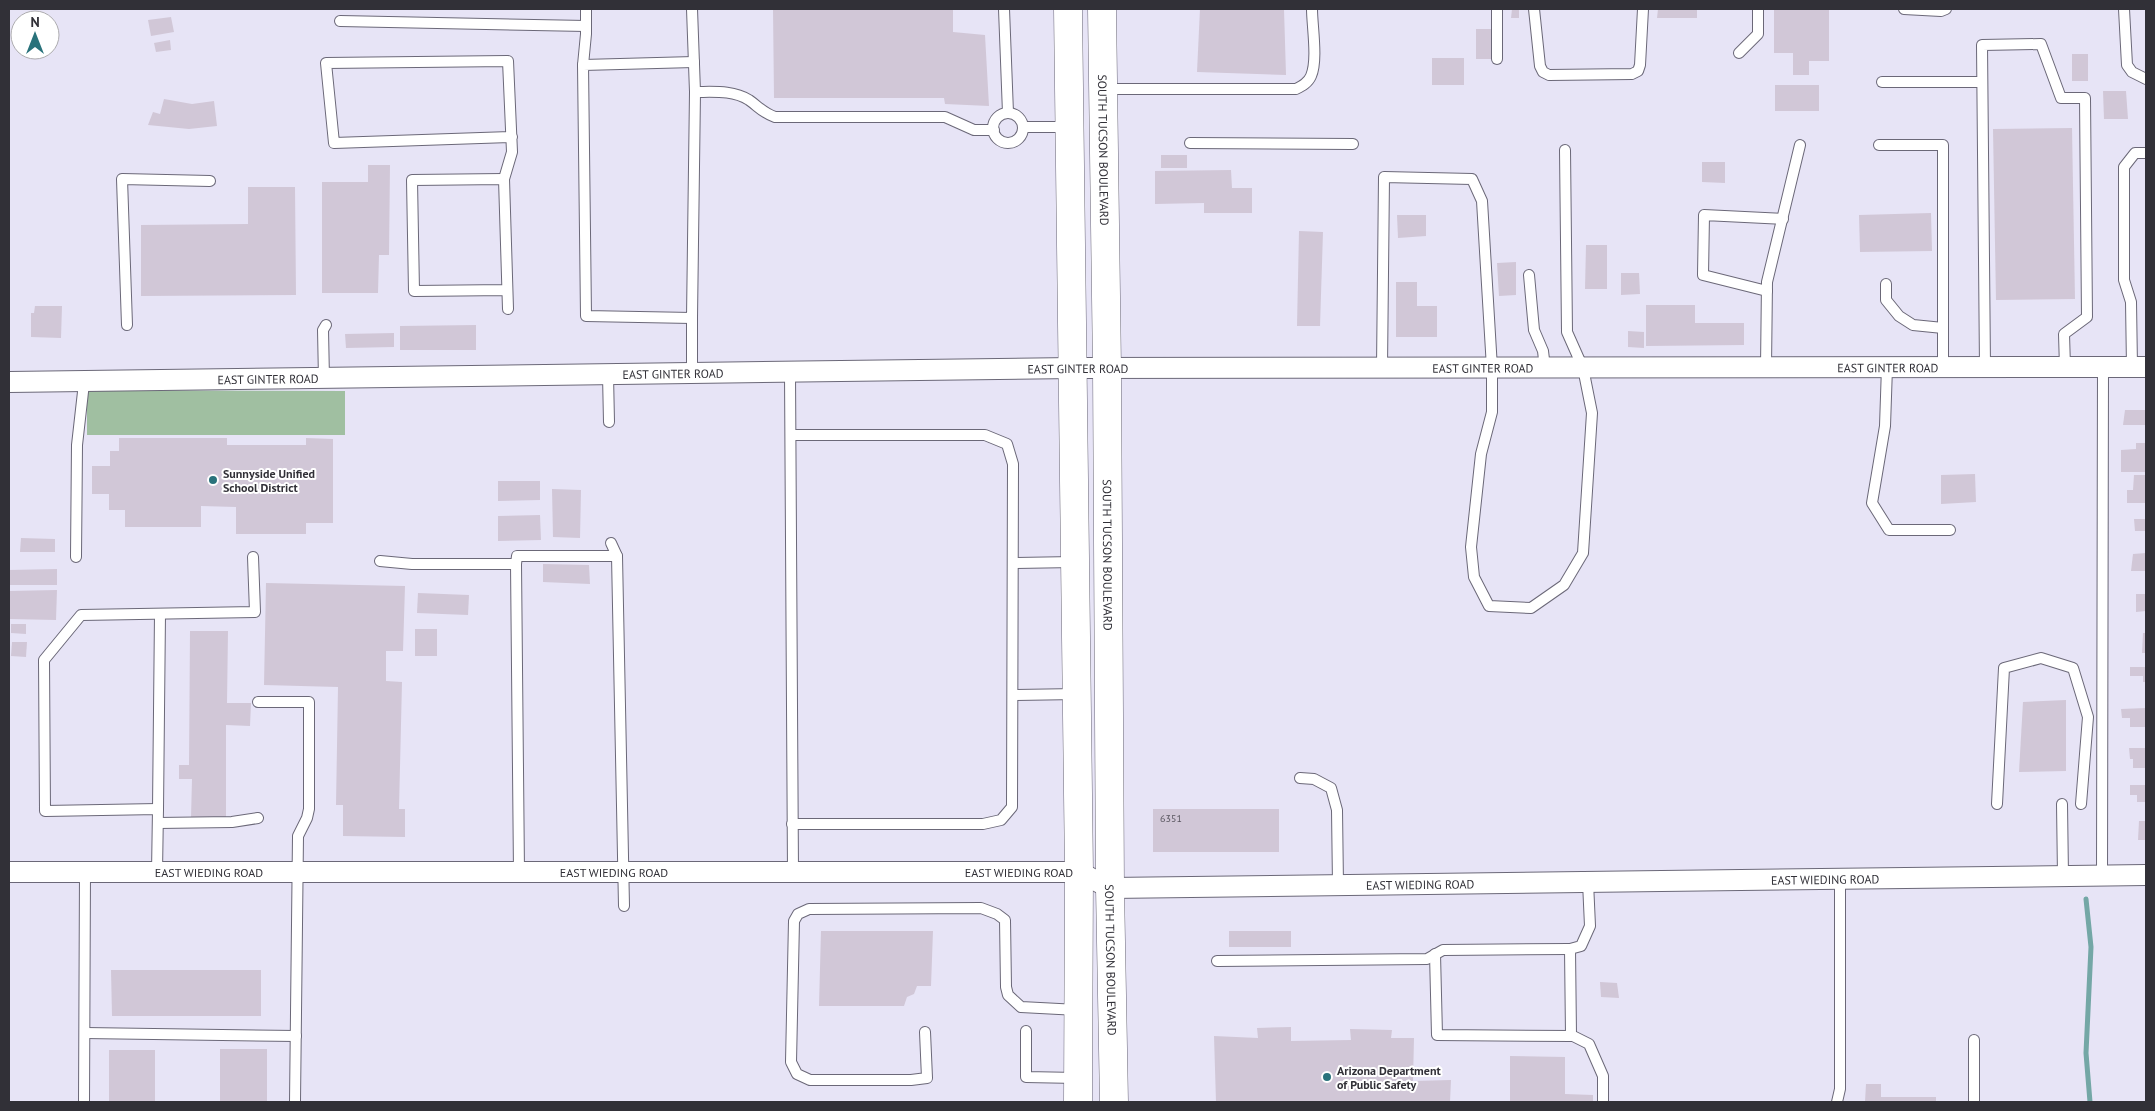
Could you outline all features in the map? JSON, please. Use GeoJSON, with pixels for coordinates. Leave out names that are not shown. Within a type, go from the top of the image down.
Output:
{"type":"FeatureCollection","features":[{"type":"Feature","properties":{"kind":"main road"},"geometry":{"type":"LineString","coordinates":[[1068,9],[1079,872],[1078,1090]]}},
{"type":"Feature","properties":{"kind":"main road","name":"SOUTH TUCSON BOULEVARD"},"geometry":{"type":"LineString","coordinates":[[1102,9],[1108,368],[1110,888],[1114,1102]]}},
{"type":"Feature","properties":{"kind":"street","name":"EAST GINTER ROAD"},"geometry":{"type":"LineString","coordinates":[[9,382],[84,383],[1073,368],[2139,367]]}},
{"type":"Feature","properties":{"kind":"street","name":"EAST WIEDING ROAD"},"geometry":{"type":"LineString","coordinates":[[9,872],[1079,872],[1110,888],[2146,875]]}},
{"type":"Feature","properties":{"kind":"lane"},"geometry":{"type":"LineString","coordinates":[[586,9],[583,65],[586,316],[692,318]]}},
{"type":"Feature","properties":{"kind":"lane"},"geometry":{"type":"LineString","coordinates":[[692,9],[695,92],[692,374]]}},
{"type":"Feature","properties":{"kind":"lane"},"geometry":{"type":"LineString","coordinates":[[1004,9],[1008,113]]}},
{"type":"Feature","properties":{"kind":"lane"},"geometry":{"type":"LineString","coordinates":[[1103,90],[1296,89],[1305,84],[1311,76],[1312,9]]}},
{"type":"Feature","properties":{"kind":"lane"},"geometry":{"type":"LineString","coordinates":[[1497,9],[1497,59]]}},
{"type":"Feature","properties":{"kind":"lane"},"geometry":{"type":"LineString","coordinates":[[1534,9],[1540,66],[1543,72],[1549,75],[1632,74],[1638,71],[1640,65],[1643,9]]}},
{"type":"Feature","properties":{"kind":"lane"},"geometry":{"type":"LineString","coordinates":[[1739,53],[1758,34],[1758,9]]}},
{"type":"Feature","properties":{"kind":"lane"},"geometry":{"type":"LineString","coordinates":[[1904,9],[1941,11],[1946,9]]}},
{"type":"Feature","properties":{"kind":"lane"},"geometry":{"type":"LineString","coordinates":[[2124,9],[2127,65],[2132,72],[2146,78]]}},
{"type":"Feature","properties":{"kind":"lane"},"geometry":{"type":"LineString","coordinates":[[340,21],[586,26]]}},
{"type":"Feature","properties":{"kind":"lane"},"geometry":{"type":"LineString","coordinates":[[1985,367],[1982,45],[2040,44],[2061,98],[2085,98],[2087,318],[2064,334],[2066,367]]}},
{"type":"Feature","properties":{"kind":"lane"},"geometry":{"type":"LineString","coordinates":[[508,309],[504,179],[512,152],[512,138],[508,61],[326,63],[334,143],[512,138]]}},
{"type":"Feature","properties":{"kind":"lane"},"geometry":{"type":"LineString","coordinates":[[583,65],[694,62]]}},
{"type":"Feature","properties":{"kind":"lane"},"geometry":{"type":"LineString","coordinates":[[1882,82],[1982,82]]}},
{"type":"Feature","properties":{"kind":"lane"},"geometry":{"type":"LineString","coordinates":[[695,92],[729,92],[748,100],[762,112],[775,118],[945,117],[974,130],[994,130]]}},
{"type":"Feature","properties":{"kind":"lane"},"geometry":{"type":"LineString","coordinates":[[1008,113],[1020,118],[1024,127],[1020,137],[1012,142],[998,139],[993,126],[997,118],[1008,113]]}},
{"type":"Feature","properties":{"kind":"lane"},"geometry":{"type":"LineString","coordinates":[[1024,127],[1070,127]]}},
{"type":"Feature","properties":{"kind":"lane"},"geometry":{"type":"LineString","coordinates":[[1190,143],[1353,144]]}},
{"type":"Feature","properties":{"kind":"lane"},"geometry":{"type":"LineString","coordinates":[[1766,367],[1767,291],[1800,145]]}},
{"type":"Feature","properties":{"kind":"lane"},"geometry":{"type":"LineString","coordinates":[[1879,145],[1943,145],[1945,232],[1943,367]]}},
{"type":"Feature","properties":{"kind":"lane"},"geometry":{"type":"LineString","coordinates":[[1382,368],[1384,177],[1472,180],[1482,201],[1492,368],[1492,412],[1482,454],[1471,547],[1474,577],[1489,606],[1531,608],[1564,585],[1583,553],[1592,413],[1583,368],[1567,332],[1566,150]]}},
{"type":"Feature","properties":{"kind":"lane"},"geometry":{"type":"LineString","coordinates":[[2139,367],[2131,302],[2124,280],[2124,167],[2135,153],[2146,153]]}},
{"type":"Feature","properties":{"kind":"lane"},"geometry":{"type":"LineString","coordinates":[[504,179],[412,180],[414,291],[507,290]]}},
{"type":"Feature","properties":{"kind":"lane"},"geometry":{"type":"LineString","coordinates":[[127,325],[122,180],[210,181]]}},
{"type":"Feature","properties":{"kind":"lane"},"geometry":{"type":"LineString","coordinates":[[1767,291],[1703,276],[1704,215],[1783,219]]}},
{"type":"Feature","properties":{"kind":"lane"},"geometry":{"type":"LineString","coordinates":[[1529,275],[1534,330],[1543,352],[1545,368]]}},
{"type":"Feature","properties":{"kind":"lane"},"geometry":{"type":"LineString","coordinates":[[1886,284],[1886,300],[1899,316],[1913,325],[1943,328]]}},
{"type":"Feature","properties":{"kind":"lane"},"geometry":{"type":"LineString","coordinates":[[324,379],[323,330],[326,325]]}},
{"type":"Feature","properties":{"kind":"lane"},"geometry":{"type":"LineString","coordinates":[[1887,367],[1885,426],[1872,504],[1889,530],[1950,530]]}},
{"type":"Feature","properties":{"kind":"lane"},"geometry":{"type":"LineString","coordinates":[[2102,876],[2103,367]]}},
{"type":"Feature","properties":{"kind":"lane"},"geometry":{"type":"LineString","coordinates":[[790,373],[793,872]]}},
{"type":"Feature","properties":{"kind":"lane"},"geometry":{"type":"LineString","coordinates":[[608,375],[609,422]]}},
{"type":"Feature","properties":{"kind":"lane"},"geometry":{"type":"LineString","coordinates":[[76,557],[77,445],[84,383]]}},
{"type":"Feature","properties":{"kind":"lane"},"geometry":{"type":"LineString","coordinates":[[791,435],[985,435],[1007,444],[1013,464],[1012,807],[1001,820],[983,824],[792,824]]}},
{"type":"Feature","properties":{"kind":"lane"},"geometry":{"type":"LineString","coordinates":[[611,543],[617,556],[624,906]]}},
{"type":"Feature","properties":{"kind":"lane"},"geometry":{"type":"LineString","coordinates":[[520,872],[517,556],[617,556]]}},
{"type":"Feature","properties":{"kind":"lane"},"geometry":{"type":"LineString","coordinates":[[158,809],[45,811],[44,660],[81,615],[255,612],[253,557]]}},
{"type":"Feature","properties":{"kind":"lane"},"geometry":{"type":"LineString","coordinates":[[380,561],[412,564],[516,564]]}},
{"type":"Feature","properties":{"kind":"lane"},"geometry":{"type":"LineString","coordinates":[[1013,563],[1075,562]]}},
{"type":"Feature","properties":{"kind":"lane"},"geometry":{"type":"LineString","coordinates":[[157,872],[160,614]]}},
{"type":"Feature","properties":{"kind":"lane"},"geometry":{"type":"LineString","coordinates":[[1997,804],[2004,668],[2040,658],[2073,668],[2088,717],[2081,804]]}},
{"type":"Feature","properties":{"kind":"lane"},"geometry":{"type":"LineString","coordinates":[[1013,695],[1077,694]]}},
{"type":"Feature","properties":{"kind":"lane"},"geometry":{"type":"LineString","coordinates":[[258,702],[309,702],[309,808],[307,818],[298,836],[296,1102]]}},
{"type":"Feature","properties":{"kind":"lane"},"geometry":{"type":"LineString","coordinates":[[1300,778],[1314,779],[1331,788],[1337,810],[1338,885]]}},
{"type":"Feature","properties":{"kind":"lane"},"geometry":{"type":"LineString","coordinates":[[2062,804],[2063,876]]}},
{"type":"Feature","properties":{"kind":"lane"},"geometry":{"type":"LineString","coordinates":[[158,823],[232,822],[258,818]]}},
{"type":"Feature","properties":{"kind":"lane"},"geometry":{"type":"LineString","coordinates":[[84,1102],[85,872]]}},
{"type":"Feature","properties":{"kind":"lane"},"geometry":{"type":"LineString","coordinates":[[1837,1102],[1840,1089],[1840,879]]}},
{"type":"Feature","properties":{"kind":"lane"},"geometry":{"type":"LineString","coordinates":[[1217,961],[1427,959],[1443,950],[1570,949],[1581,946],[1590,926],[1588,882]]}},
{"type":"Feature","properties":{"kind":"lane"},"geometry":{"type":"LineString","coordinates":[[925,1032],[927,1078],[911,1080],[810,1080],[797,1074],[791,1062],[794,921],[798,914],[809,910],[981,908],[997,914],[1005,920],[1006,987],[1008,995],[1021,1007],[1078,1010]]}},
{"type":"Feature","properties":{"kind":"lane"},"geometry":{"type":"LineString","coordinates":[[1570,949],[1572,1036]]}},
{"type":"Feature","properties":{"kind":"lane"},"geometry":{"type":"LineString","coordinates":[[1435,954],[1437,1035],[1572,1036],[1589,1044],[1603,1076],[1603,1102]]}},
{"type":"Feature","properties":{"kind":"lane"},"geometry":{"type":"LineString","coordinates":[[1026,1031],[1026,1076],[1078,1090]]}},
{"type":"Feature","properties":{"kind":"lane"},"geometry":{"type":"LineString","coordinates":[[85,1033],[296,1036]]}},
{"type":"Feature","properties":{"kind":"lane"},"geometry":{"type":"LineString","coordinates":[[1974,1040],[1974,1102]]}},
{"type":"Feature","properties":{"kind":"green space"},"geometry":{"type":"Polygon","coordinates":[[[87,390],[345,391],[345,435],[87,435],[87,390]]]}},
{"type":"Feature","properties":{"kind":"building"},"geometry":{"type":"Polygon","coordinates":[[[773,9],[953,9],[953,32],[985,35],[989,106],[945,104],[944,98],[774,98],[773,9]]]}},
{"type":"Feature","properties":{"kind":"building"},"geometry":{"type":"Polygon","coordinates":[[[1200,9],[1284,9],[1286,75],[1197,72],[1200,9]]]}},
{"type":"Feature","properties":{"kind":"building"},"geometry":{"type":"Polygon","coordinates":[[[1512,9],[1519,9],[1519,18],[1511,18],[1512,9]]]}},
{"type":"Feature","properties":{"kind":"building"},"geometry":{"type":"Polygon","coordinates":[[[1658,9],[1697,9],[1697,18],[1657,18],[1658,9]]]}},
{"type":"Feature","properties":{"kind":"building"},"geometry":{"type":"Polygon","coordinates":[[[1774,9],[1829,9],[1829,61],[1809,61],[1809,75],[1793,75],[1793,53],[1774,53],[1774,9]]]}},
{"type":"Feature","properties":{"kind":"building"},"geometry":{"type":"Polygon","coordinates":[[[171,17],[174,32],[151,36],[148,20],[171,17]]]}},
{"type":"Feature","properties":{"kind":"building"},"geometry":{"type":"Polygon","coordinates":[[[1476,29],[1491,29],[1491,59],[1476,59],[1476,29]]]}},
{"type":"Feature","properties":{"kind":"building"},"geometry":{"type":"Polygon","coordinates":[[[170,40],[171,50],[156,52],[154,43],[170,40]]]}},
{"type":"Feature","properties":{"kind":"building"},"geometry":{"type":"Polygon","coordinates":[[[2072,54],[2088,54],[2088,81],[2072,81],[2072,54]]]}},
{"type":"Feature","properties":{"kind":"building"},"geometry":{"type":"Polygon","coordinates":[[[1432,58],[1464,58],[1464,85],[1432,85],[1432,58]]]}},
{"type":"Feature","properties":{"kind":"building"},"geometry":{"type":"Polygon","coordinates":[[[1775,85],[1819,85],[1819,111],[1775,111],[1775,85]]]}},
{"type":"Feature","properties":{"kind":"building"},"geometry":{"type":"Polygon","coordinates":[[[2103,91],[2126,91],[2128,119],[2104,119],[2103,91]]]}},
{"type":"Feature","properties":{"kind":"building"},"geometry":{"type":"Polygon","coordinates":[[[164,99],[192,104],[214,101],[217,126],[189,129],[148,125],[153,112],[160,114],[164,99]]]}},
{"type":"Feature","properties":{"kind":"building"},"geometry":{"type":"Polygon","coordinates":[[[2072,128],[2075,299],[1996,300],[1993,129],[2072,128]]]}},
{"type":"Feature","properties":{"kind":"building"},"geometry":{"type":"Polygon","coordinates":[[[1161,155],[1187,155],[1187,168],[1161,168],[1161,155]]]}},
{"type":"Feature","properties":{"kind":"building"},"geometry":{"type":"Polygon","coordinates":[[[1702,162],[1725,162],[1725,183],[1702,182],[1702,162]]]}},
{"type":"Feature","properties":{"kind":"building"},"geometry":{"type":"Polygon","coordinates":[[[368,165],[390,165],[389,255],[379,255],[378,293],[322,293],[322,182],[368,182],[368,165]]]}},
{"type":"Feature","properties":{"kind":"building"},"geometry":{"type":"Polygon","coordinates":[[[1231,170],[1232,188],[1252,188],[1252,213],[1204,213],[1204,203],[1155,204],[1155,171],[1231,170]]]}},
{"type":"Feature","properties":{"kind":"building"},"geometry":{"type":"Polygon","coordinates":[[[248,187],[295,187],[296,295],[141,296],[141,225],[248,224],[248,187]]]}},
{"type":"Feature","properties":{"kind":"building"},"geometry":{"type":"Polygon","coordinates":[[[1931,213],[1932,251],[1860,252],[1859,215],[1931,213]]]}},
{"type":"Feature","properties":{"kind":"building"},"geometry":{"type":"Polygon","coordinates":[[[1397,215],[1426,215],[1426,236],[1398,238],[1397,215]]]}},
{"type":"Feature","properties":{"kind":"building"},"geometry":{"type":"Polygon","coordinates":[[[1299,231],[1323,232],[1320,326],[1297,326],[1299,231]]]}},
{"type":"Feature","properties":{"kind":"building"},"geometry":{"type":"Polygon","coordinates":[[[1586,245],[1607,245],[1607,289],[1585,289],[1586,245]]]}},
{"type":"Feature","properties":{"kind":"building"},"geometry":{"type":"Polygon","coordinates":[[[1516,262],[1516,295],[1499,296],[1497,263],[1516,262]]]}},
{"type":"Feature","properties":{"kind":"building"},"geometry":{"type":"Polygon","coordinates":[[[1621,273],[1639,273],[1640,294],[1621,295],[1621,273]]]}},
{"type":"Feature","properties":{"kind":"building"},"geometry":{"type":"Polygon","coordinates":[[[1396,282],[1417,282],[1417,306],[1437,306],[1437,337],[1396,337],[1396,282]]]}},
{"type":"Feature","properties":{"kind":"building"},"geometry":{"type":"Polygon","coordinates":[[[1646,305],[1695,305],[1695,323],[1744,323],[1744,345],[1646,346],[1646,305]]]}},
{"type":"Feature","properties":{"kind":"building"},"geometry":{"type":"Polygon","coordinates":[[[35,306],[62,306],[61,338],[31,337],[31,313],[34,313],[35,306]]]}},
{"type":"Feature","properties":{"kind":"building"},"geometry":{"type":"Polygon","coordinates":[[[476,325],[476,350],[400,350],[400,326],[476,325]]]}},
{"type":"Feature","properties":{"kind":"building"},"geometry":{"type":"Polygon","coordinates":[[[1628,331],[1644,332],[1644,348],[1628,347],[1628,331]]]}},
{"type":"Feature","properties":{"kind":"building"},"geometry":{"type":"Polygon","coordinates":[[[394,333],[394,347],[346,348],[345,334],[394,333]]]}},
{"type":"Feature","properties":{"kind":"building"},"geometry":{"type":"Polygon","coordinates":[[[2125,410],[2146,410],[2146,425],[2123,425],[2125,410]]]}},
{"type":"Feature","properties":{"kind":"building","name":"Sunnyside Unified School District"},"geometry":{"type":"Polygon","coordinates":[[[119,438],[227,438],[227,445],[306,445],[306,438],[333,439],[333,523],[306,523],[306,534],[236,534],[236,507],[201,506],[201,527],[125,527],[125,510],[109,510],[109,494],[92,494],[92,466],[110,466],[110,451],[119,451],[119,438]]]}},
{"type":"Feature","properties":{"kind":"building"},"geometry":{"type":"Polygon","coordinates":[[[2136,443],[2146,443],[2146,472],[2121,472],[2121,450],[2136,449],[2136,443]]]}},
{"type":"Feature","properties":{"kind":"building"},"geometry":{"type":"Polygon","coordinates":[[[1975,474],[1976,502],[1941,504],[1941,475],[1975,474]]]}},
{"type":"Feature","properties":{"kind":"building"},"geometry":{"type":"Polygon","coordinates":[[[2134,475],[2146,475],[2146,503],[2127,503],[2127,490],[2133,490],[2134,475]]]}},
{"type":"Feature","properties":{"kind":"building"},"geometry":{"type":"Polygon","coordinates":[[[498,481],[540,481],[540,500],[498,501],[498,481]]]}},
{"type":"Feature","properties":{"kind":"building"},"geometry":{"type":"Polygon","coordinates":[[[552,489],[581,490],[580,538],[553,537],[552,489]]]}},
{"type":"Feature","properties":{"kind":"building"},"geometry":{"type":"Polygon","coordinates":[[[540,515],[541,540],[498,541],[498,516],[540,515]]]}},
{"type":"Feature","properties":{"kind":"building"},"geometry":{"type":"Polygon","coordinates":[[[2134,519],[2146,519],[2146,531],[2135,531],[2134,519]]]}},
{"type":"Feature","properties":{"kind":"building"},"geometry":{"type":"Polygon","coordinates":[[[21,538],[55,539],[55,552],[20,552],[21,538]]]}},
{"type":"Feature","properties":{"kind":"building"},"geometry":{"type":"Polygon","coordinates":[[[2146,553],[2146,571],[2131,571],[2133,554],[2146,553]]]}},
{"type":"Feature","properties":{"kind":"building"},"geometry":{"type":"Polygon","coordinates":[[[543,564],[589,565],[590,584],[543,582],[543,564]]]}},
{"type":"Feature","properties":{"kind":"building"},"geometry":{"type":"Polygon","coordinates":[[[57,569],[57,585],[9,585],[9,570],[57,569]]]}},
{"type":"Feature","properties":{"kind":"building"},"geometry":{"type":"Polygon","coordinates":[[[266,583],[405,586],[403,651],[386,651],[386,681],[402,682],[399,809],[405,809],[405,837],[343,836],[343,805],[336,805],[338,687],[264,685],[266,583]]]}},
{"type":"Feature","properties":{"kind":"building"},"geometry":{"type":"Polygon","coordinates":[[[57,590],[56,620],[9,619],[9,591],[57,590]]]}},
{"type":"Feature","properties":{"kind":"building"},"geometry":{"type":"Polygon","coordinates":[[[418,593],[469,595],[468,615],[417,613],[418,593]]]}},
{"type":"Feature","properties":{"kind":"building"},"geometry":{"type":"Polygon","coordinates":[[[2136,594],[2146,594],[2146,611],[2136,612],[2136,594]]]}},
{"type":"Feature","properties":{"kind":"building"},"geometry":{"type":"Polygon","coordinates":[[[11,624],[26,624],[26,634],[11,633],[11,624]]]}},
{"type":"Feature","properties":{"kind":"building"},"geometry":{"type":"Polygon","coordinates":[[[415,629],[437,629],[437,656],[415,656],[415,629]]]}},
{"type":"Feature","properties":{"kind":"building"},"geometry":{"type":"Polygon","coordinates":[[[190,631],[228,631],[227,703],[251,703],[250,726],[226,725],[226,819],[191,818],[192,779],[179,779],[179,765],[189,765],[190,631]]]}},
{"type":"Feature","properties":{"kind":"building"},"geometry":{"type":"Polygon","coordinates":[[[2143,633],[2146,633],[2146,653],[2142,653],[2143,633]]]}},
{"type":"Feature","properties":{"kind":"building"},"geometry":{"type":"Polygon","coordinates":[[[12,642],[27,642],[26,657],[11,656],[12,642]]]}},
{"type":"Feature","properties":{"kind":"building"},"geometry":{"type":"Polygon","coordinates":[[[2130,667],[2146,667],[2146,682],[2143,682],[2143,676],[2130,676],[2130,667]]]}},
{"type":"Feature","properties":{"kind":"building"},"geometry":{"type":"Polygon","coordinates":[[[2066,700],[2066,771],[2019,772],[2023,702],[2066,700]]]}},
{"type":"Feature","properties":{"kind":"building"},"geometry":{"type":"Polygon","coordinates":[[[2146,708],[2146,727],[2130,727],[2130,718],[2122,718],[2121,709],[2146,708]]]}},
{"type":"Feature","properties":{"kind":"building"},"geometry":{"type":"Polygon","coordinates":[[[2129,748],[2146,748],[2146,768],[2133,768],[2133,759],[2130,759],[2129,748]]]}},
{"type":"Feature","properties":{"kind":"building"},"geometry":{"type":"Polygon","coordinates":[[[2130,785],[2146,785],[2146,802],[2137,802],[2137,795],[2130,795],[2130,785]]]}},
{"type":"Feature","properties":{"kind":"building"},"geometry":{"type":"Polygon","coordinates":[[[1153,809],[1279,809],[1279,852],[1153,852],[1153,809]]]}},
{"type":"Feature","properties":{"kind":"building"},"geometry":{"type":"Polygon","coordinates":[[[2139,821],[2146,821],[2146,840],[2138,840],[2139,821]]]}},
{"type":"Feature","properties":{"kind":"building"},"geometry":{"type":"Polygon","coordinates":[[[821,931],[933,931],[931,986],[917,986],[914,994],[907,997],[904,1006],[819,1006],[821,931]]]}},
{"type":"Feature","properties":{"kind":"building"},"geometry":{"type":"Polygon","coordinates":[[[1229,931],[1291,931],[1291,947],[1229,947],[1229,931]]]}},
{"type":"Feature","properties":{"kind":"building"},"geometry":{"type":"Polygon","coordinates":[[[111,970],[261,970],[261,1016],[112,1016],[111,970]]]}},
{"type":"Feature","properties":{"kind":"building"},"geometry":{"type":"Polygon","coordinates":[[[1600,982],[1617,983],[1619,998],[1601,997],[1600,982]]]}},
{"type":"Feature","properties":{"kind":"building"},"geometry":{"type":"Polygon","coordinates":[[[1291,1027],[1291,1041],[1351,1040],[1350,1029],[1392,1030],[1391,1038],[1414,1038],[1413,1081],[1451,1080],[1450,1102],[1216,1102],[1214,1036],[1258,1038],[1257,1028],[1291,1027]]]}},
{"type":"Feature","properties":{"kind":"building"},"geometry":{"type":"Polygon","coordinates":[[[220,1049],[267,1049],[267,1102],[220,1102],[220,1049]]]}},
{"type":"Feature","properties":{"kind":"building"},"geometry":{"type":"Polygon","coordinates":[[[109,1050],[155,1050],[155,1102],[109,1102],[109,1050]]]}},
{"type":"Feature","properties":{"kind":"building"},"geometry":{"type":"Polygon","coordinates":[[[1510,1056],[1565,1057],[1565,1094],[1593,1095],[1593,1102],[1510,1102],[1510,1056]]]}},
{"type":"Feature","properties":{"kind":"building"},"geometry":{"type":"Polygon","coordinates":[[[1866,1084],[1881,1084],[1881,1097],[1936,1097],[1936,1102],[1865,1102],[1866,1084]]]}},
{"type":"Feature","properties":{"kind":"waterway"},"geometry":{"type":"LineString","coordinates":[[2086,899],[2091,947],[2086,1053],[2090,1102]]}},
{"type":"Feature","properties":{"kind":"place","name":"Sunnyside Unified School District"},"geometry":{"type":"Point","coordinates":[213,480]}},
{"type":"Feature","properties":{"kind":"place","name":"Arizona Department of Public Safety"},"geometry":{"type":"Point","coordinates":[1327,1077]}}]}
